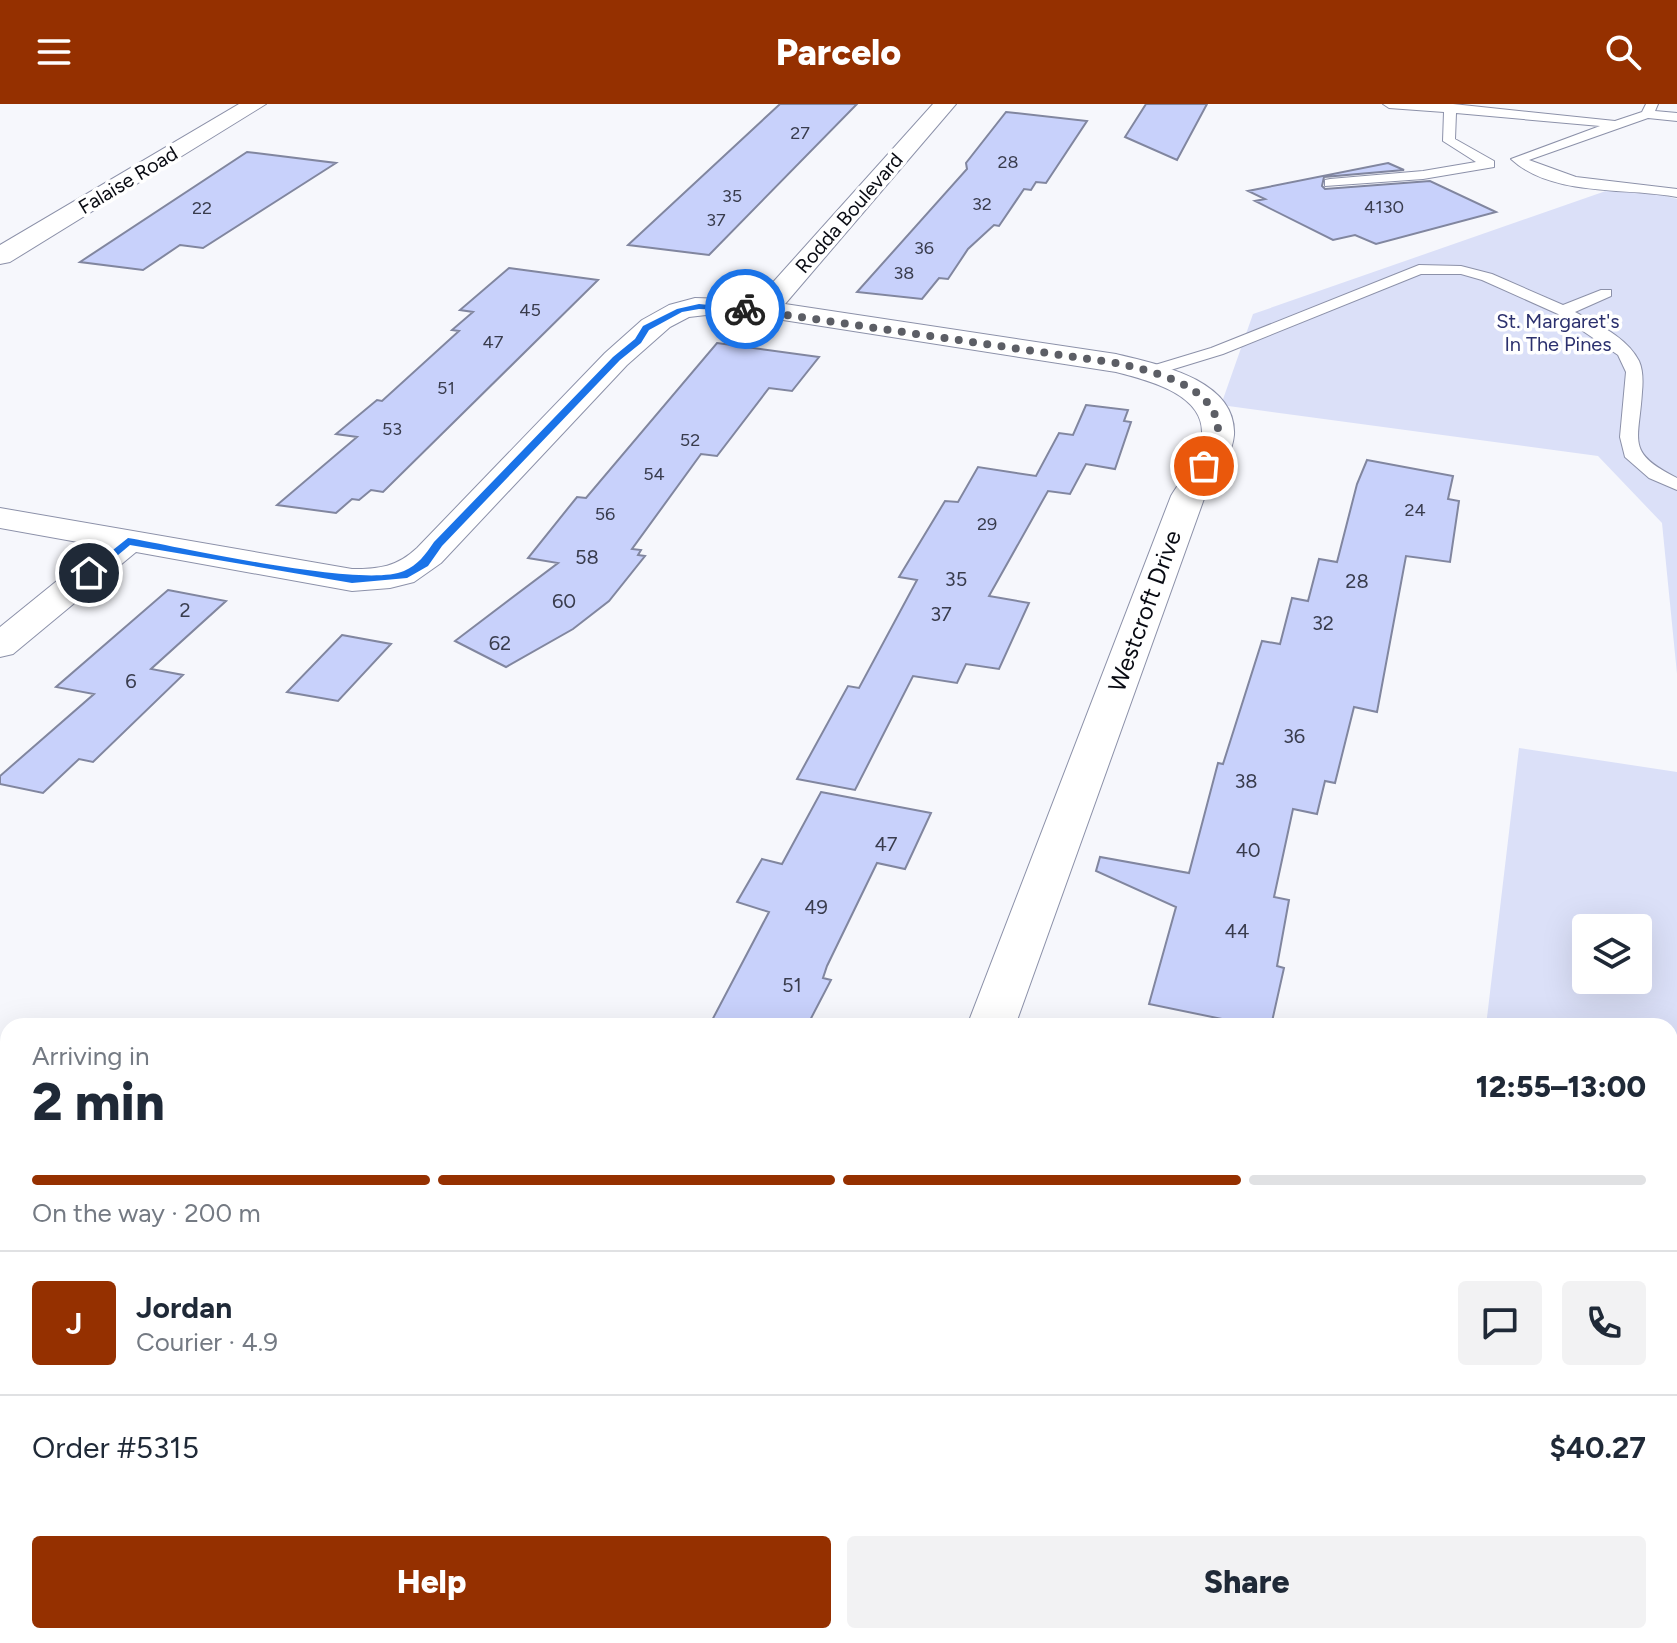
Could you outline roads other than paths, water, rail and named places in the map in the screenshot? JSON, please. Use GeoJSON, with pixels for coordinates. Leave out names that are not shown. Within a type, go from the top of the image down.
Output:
{"type":"FeatureCollection","features":[{"type":"Feature","properties":{"kind":"street","name":"Falaise Road"},"geometry":{"type":"LineString","coordinates":[[0,256],[255,104]]}},
{"type":"Feature","properties":{"kind":"street","name":"Rodda Boulevard"},"geometry":{"type":"LineString","coordinates":[[763,311],[945,104]]}},
{"type":"Feature","properties":{"kind":"street"},"geometry":{"type":"LineString","coordinates":[[0,518],[352,580],[403,576],[425,563],[438,544],[616,359],[638,341],[646,328],[680,310],[699,307],[763,311]]}},
{"type":"Feature","properties":{"kind":"street","name":"Westcroft Drive"},"geometry":{"type":"LineString","coordinates":[[763,311],[1116,363],[1151,371],[1185,386],[1212,409],[1218,434],[1188,496],[994,1018]]}},
{"type":"Feature","properties":{"kind":"street"},"geometry":{"type":"LineString","coordinates":[[0,646],[128,541]]}},
{"type":"Feature","properties":{"kind":"lane"},"geometry":{"type":"LineString","coordinates":[[1389,104],[1618,124]]}},
{"type":"Feature","properties":{"kind":"lane"},"geometry":{"type":"LineString","coordinates":[[1450,107],[1449,141],[1489,164]]}},
{"type":"Feature","properties":{"kind":"lane"},"geometry":{"type":"LineString","coordinates":[[1330,183],[1423,175],[1518,159],[1618,124],[1650,109],[1677,117]]}},
{"type":"Feature","properties":{"kind":"lane"},"geometry":{"type":"LineString","coordinates":[[1518,159],[1541,174],[1572,183],[1651,187],[1677,193]]}},
{"type":"Feature","properties":{"kind":"lane"},"geometry":{"type":"LineString","coordinates":[[1651,187],[1677,173]]}},
{"type":"Feature","properties":{"kind":"lane"},"geometry":{"type":"LineString","coordinates":[[1151,371],[1217,351],[1419,269],[1461,270],[1487,277],[1563,311],[1628,356],[1634,369],[1628,441],[1630,455],[1645,468],[1677,485]]}},
{"type":"Feature","properties":{"kind":"lane"},"geometry":{"type":"LineString","coordinates":[[1563,311],[1606,293]]}},
{"type":"Feature","properties":{"kind":"park label","name":"St. Margaret's In The Pines"},"geometry":{"type":"Point","coordinates":[1558,332]}}]}
